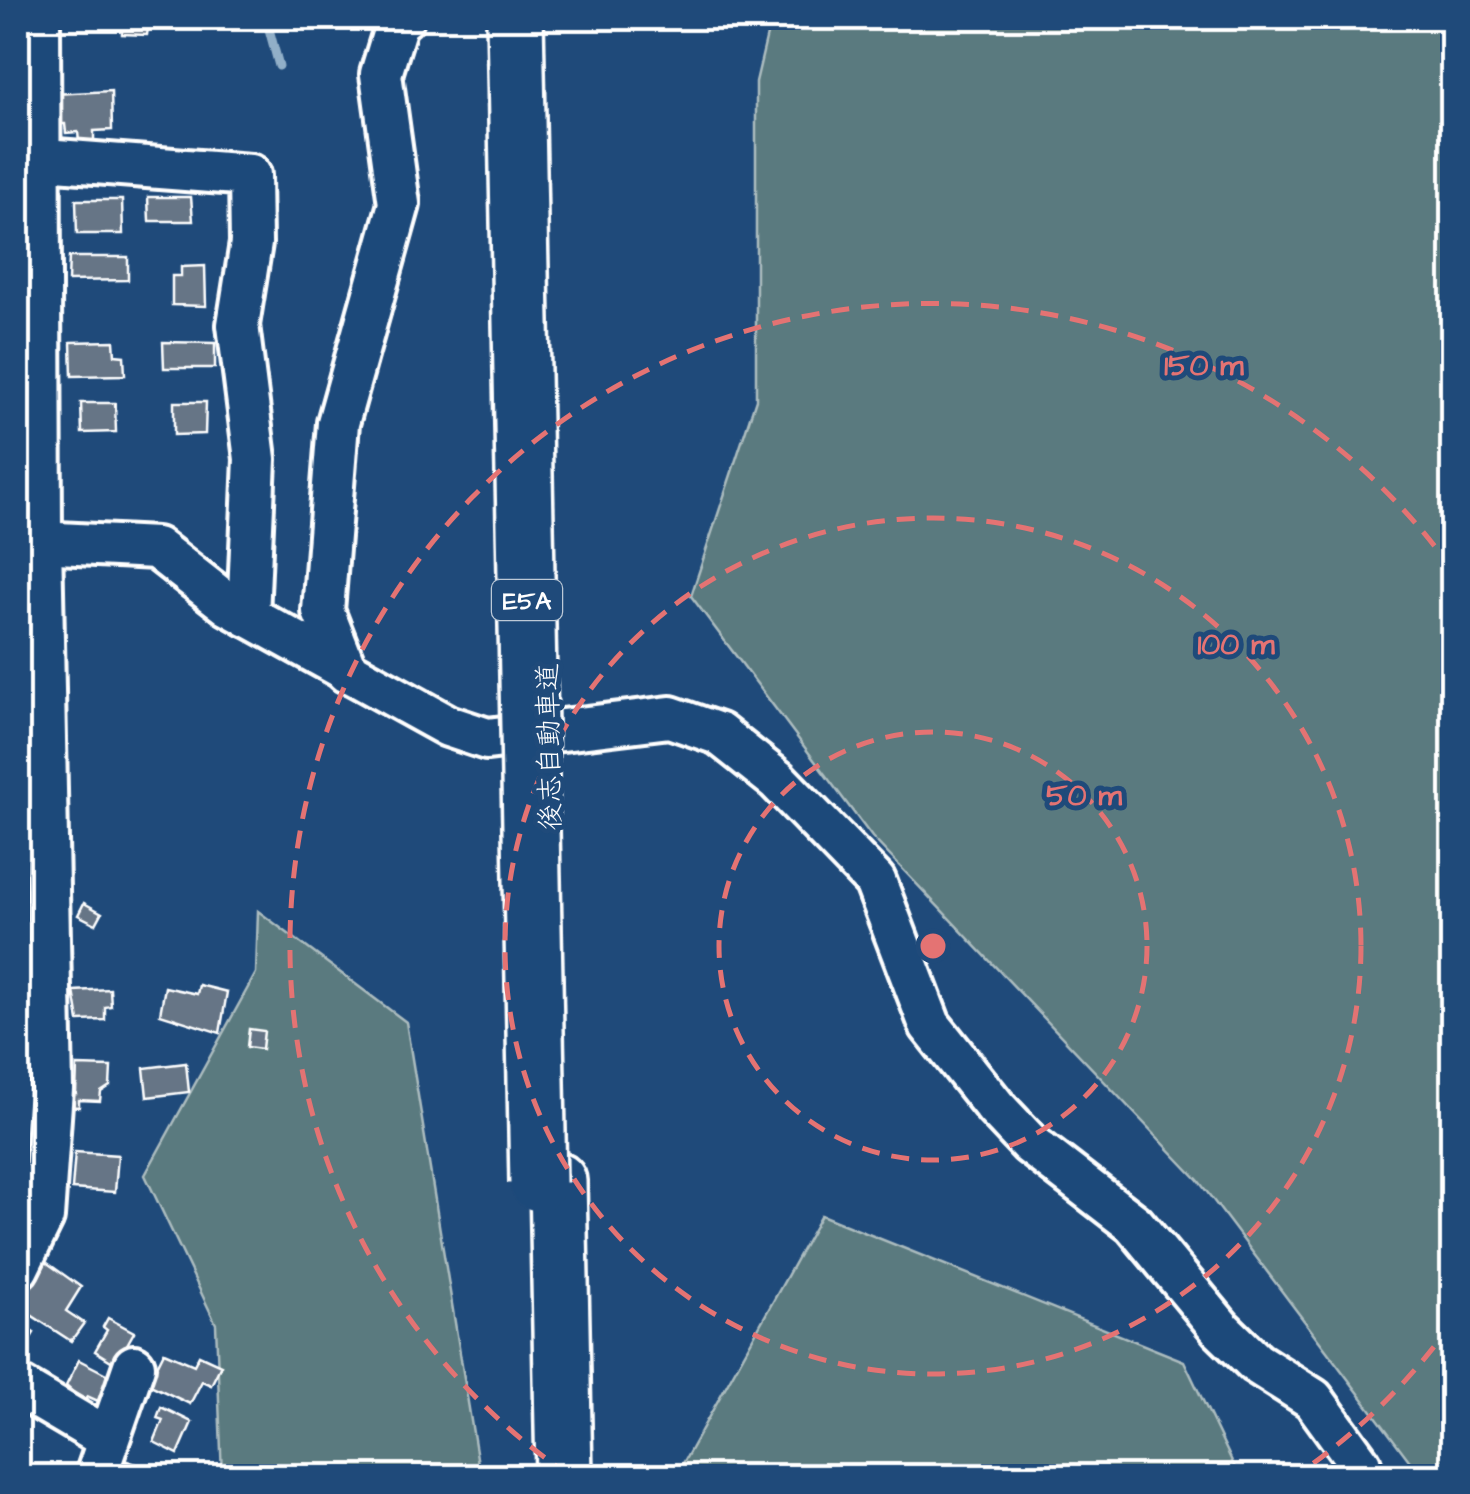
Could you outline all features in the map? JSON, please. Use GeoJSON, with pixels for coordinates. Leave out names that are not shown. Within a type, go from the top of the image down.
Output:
{"type":"FeatureCollection","features":[{"type":"Feature","properties":{"kind":"highway","name":"後志自動車道"},"geometry":{"type":"LineString","coordinates":[[516,18],[548,1182],[564,1476]]}},
{"type":"Feature","properties":{"kind":"highway","name":"後志自動車道"},"geometry":{"type":"LineString","coordinates":[[532,18],[548,1182],[541,1476]]}},
{"type":"Feature","properties":{"kind":"street"},"geometry":{"type":"LineString","coordinates":[[22,1253],[43,1216],[34,1090],[29,541],[29,156],[39,18]]}},
{"type":"Feature","properties":{"kind":"street"},"geometry":{"type":"LineString","coordinates":[[346,672],[322,611],[338,423],[399,204],[381,74],[398,22],[404,18]]}},
{"type":"Feature","properties":{"kind":"street"},"geometry":{"type":"LineString","coordinates":[[29,156],[250,175],[251,243],[238,325],[254,459],[248,616]]}},
{"type":"Feature","properties":{"kind":"street"},"geometry":{"type":"LineString","coordinates":[[29,541],[156,548],[248,616],[448,726],[486,739],[670,717],[719,734],[777,780],[875,881],[930,1025],[996,1108],[1030,1144],[1134,1224],[1221,1330],[1256,1363],[1312,1399],[1360,1464]]}},
{"type":"Feature","properties":{"kind":"street"},"geometry":{"type":"LineString","coordinates":[[96,1476],[134,1366]]}},
{"type":"Feature","properties":{"kind":"street"},"geometry":{"type":"LineString","coordinates":[[18,1386],[106,1438]]}},
{"type":"Feature","properties":{"kind":"green space"},"geometry":{"type":"Polygon","coordinates":[[[771,18],[1452,18],[1452,1476],[1421,1476],[1198,1180],[872,837],[691,596],[756,399],[756,82],[771,18]]]}},
{"type":"Feature","properties":{"kind":"green space"},"geometry":{"type":"Polygon","coordinates":[[[258,911],[406,1022],[480,1476],[222,1476],[216,1324],[145,1175],[256,973],[258,911]]]}},
{"type":"Feature","properties":{"kind":"green space"},"geometry":{"type":"Polygon","coordinates":[[[821,1215],[1184,1361],[1239,1476],[676,1476],[821,1215]]]}},
{"type":"Feature","properties":{"kind":"building"},"geometry":{"type":"Polygon","coordinates":[[[103,18],[161,18],[160,28],[148,28],[147,35],[122,34],[122,27],[103,25],[103,18]]]}},
{"type":"Feature","properties":{"kind":"building"},"geometry":{"type":"Polygon","coordinates":[[[111,91],[112,130],[94,131],[94,141],[79,142],[78,132],[66,133],[65,124],[55,124],[54,94],[111,91]]]}},
{"type":"Feature","properties":{"kind":"building"},"geometry":{"type":"Polygon","coordinates":[[[148,197],[191,197],[193,221],[149,221],[148,197]]]}},
{"type":"Feature","properties":{"kind":"building"},"geometry":{"type":"Polygon","coordinates":[[[76,200],[122,200],[123,234],[77,234],[76,200]]]}},
{"type":"Feature","properties":{"kind":"building"},"geometry":{"type":"Polygon","coordinates":[[[69,257],[128,257],[128,280],[68,281],[69,257]]]}},
{"type":"Feature","properties":{"kind":"building"},"geometry":{"type":"Polygon","coordinates":[[[205,266],[206,306],[172,305],[172,276],[181,276],[181,267],[205,266]]]}},
{"type":"Feature","properties":{"kind":"building"},"geometry":{"type":"Polygon","coordinates":[[[114,341],[115,355],[124,356],[125,375],[72,376],[71,342],[114,341]]]}},
{"type":"Feature","properties":{"kind":"building"},"geometry":{"type":"Polygon","coordinates":[[[163,342],[215,343],[215,368],[164,368],[163,342]]]}},
{"type":"Feature","properties":{"kind":"building"},"geometry":{"type":"Polygon","coordinates":[[[174,402],[206,402],[205,434],[174,435],[174,402]]]}},
{"type":"Feature","properties":{"kind":"building"},"geometry":{"type":"Polygon","coordinates":[[[81,403],[115,403],[116,432],[82,433],[81,403]]]}},
{"type":"Feature","properties":{"kind":"building"},"geometry":{"type":"Polygon","coordinates":[[[84,903],[102,913],[96,924],[78,915],[84,903]]]}},
{"type":"Feature","properties":{"kind":"building"},"geometry":{"type":"Polygon","coordinates":[[[18,964],[28,964],[29,989],[18,990],[18,964]]]}},
{"type":"Feature","properties":{"kind":"building"},"geometry":{"type":"Polygon","coordinates":[[[199,985],[227,992],[220,1033],[160,1014],[165,987],[197,994],[199,985]]]}},
{"type":"Feature","properties":{"kind":"building"},"geometry":{"type":"Polygon","coordinates":[[[110,989],[111,1006],[105,1007],[105,1020],[79,1021],[74,991],[110,989]]]}},
{"type":"Feature","properties":{"kind":"building"},"geometry":{"type":"Polygon","coordinates":[[[249,1029],[264,1031],[262,1049],[247,1047],[249,1029]]]}},
{"type":"Feature","properties":{"kind":"building"},"geometry":{"type":"Polygon","coordinates":[[[186,1063],[189,1092],[147,1097],[144,1068],[186,1063]]]}},
{"type":"Feature","properties":{"kind":"building"},"geometry":{"type":"Polygon","coordinates":[[[77,1066],[111,1067],[110,1086],[101,1092],[100,1101],[79,1100],[79,1107],[64,1106],[64,1095],[76,1094],[77,1066]]]}},
{"type":"Feature","properties":{"kind":"building"},"geometry":{"type":"Polygon","coordinates":[[[75,1152],[118,1155],[115,1192],[72,1189],[75,1152]]]}},
{"type":"Feature","properties":{"kind":"building"},"geometry":{"type":"Polygon","coordinates":[[[46,1262],[81,1287],[66,1311],[84,1323],[71,1341],[19,1307],[46,1262]]]}},
{"type":"Feature","properties":{"kind":"building"},"geometry":{"type":"Polygon","coordinates":[[[108,1318],[134,1332],[116,1364],[95,1351],[107,1330],[103,1327],[108,1318]]]}},
{"type":"Feature","properties":{"kind":"building"},"geometry":{"type":"Polygon","coordinates":[[[18,1323],[34,1333],[18,1360],[18,1323]]]}},
{"type":"Feature","properties":{"kind":"building"},"geometry":{"type":"Polygon","coordinates":[[[164,1352],[194,1365],[199,1355],[221,1365],[211,1385],[202,1381],[190,1404],[148,1384],[164,1352]]]}},
{"type":"Feature","properties":{"kind":"building"},"geometry":{"type":"Polygon","coordinates":[[[79,1360],[110,1376],[98,1401],[87,1396],[83,1401],[66,1386],[79,1360]]]}},
{"type":"Feature","properties":{"kind":"building"},"geometry":{"type":"Polygon","coordinates":[[[161,1407],[192,1422],[178,1454],[154,1442],[163,1420],[157,1418],[161,1407]]]}},
{"type":"Feature","properties":{"kind":"building"},"geometry":{"type":"Polygon","coordinates":[[[127,1461],[152,1469],[149,1476],[122,1476],[127,1461]]]}},
{"type":"Feature","properties":{"kind":"waterway"},"geometry":{"type":"LineString","coordinates":[[266,18],[279,66]]}}]}
